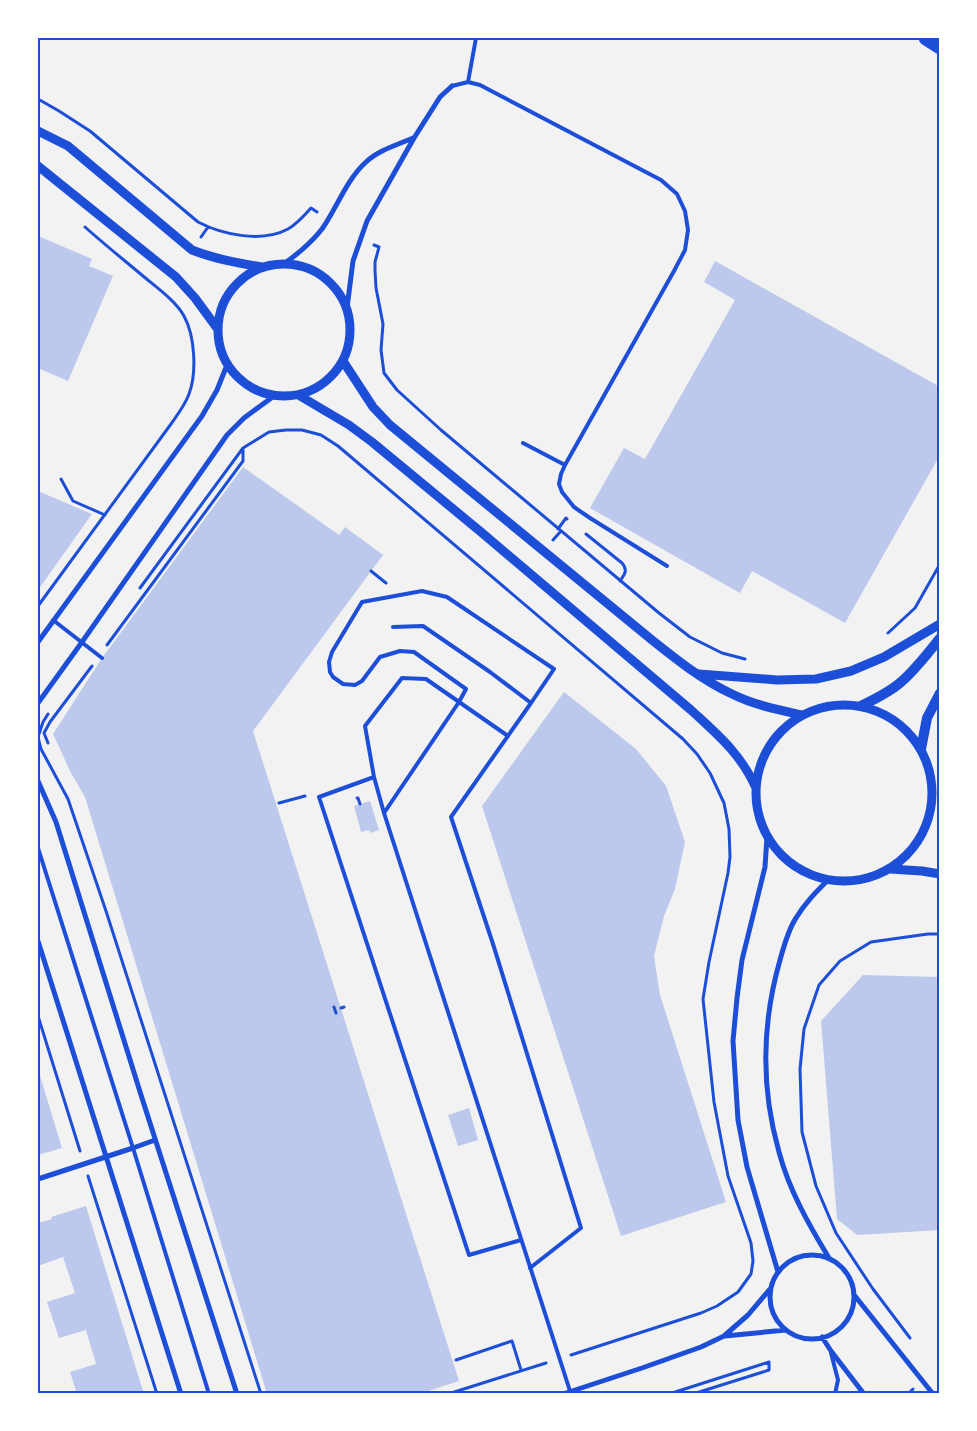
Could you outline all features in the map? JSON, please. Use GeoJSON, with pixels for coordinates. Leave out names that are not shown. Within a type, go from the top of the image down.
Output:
{"type":"FeatureCollection","features":[{"type":"Feature","properties":{"kind":"highway"},"geometry":{"type":"LineString","coordinates":[[926,38],[940,47]]}},
{"type":"Feature","properties":{"kind":"main road"},"geometry":{"type":"LineString","coordinates":[[862,706],[901,683],[916,668],[940,638]]}},
{"type":"Feature","properties":{"kind":"main road"},"geometry":{"type":"LineString","coordinates":[[921,749],[926,718],[940,693]]}},
{"type":"Feature","properties":{"kind":"street"},"geometry":{"type":"LineString","coordinates":[[347,308],[353,262],[366,221],[440,97],[452,86]]}},
{"type":"Feature","properties":{"kind":"street"},"geometry":{"type":"LineString","coordinates":[[38,131],[68,146],[192,250],[207,256],[262,268]]}},
{"type":"Feature","properties":{"kind":"street"},"geometry":{"type":"LineString","coordinates":[[286,263],[311,242],[322,228],[354,176],[365,163],[378,153],[414,138]]}},
{"type":"Feature","properties":{"kind":"street"},"geometry":{"type":"LineString","coordinates":[[38,166],[176,277],[195,298],[217,328]]}},
{"type":"Feature","properties":{"kind":"street"},"geometry":{"type":"LineString","coordinates":[[286,263],[308,268],[334,286],[347,308],[350,320],[350,334],[348,348],[342,361],[335,373],[325,383],[300,396],[286,397],[274,396],[252,389],[238,378],[227,365],[221,352],[217,328],[220,312],[225,300],[245,277],[262,268],[286,263]]}},
{"type":"Feature","properties":{"kind":"street"},"geometry":{"type":"LineString","coordinates":[[342,361],[373,407],[390,425],[696,674],[733,695],[768,708],[802,715]]}},
{"type":"Feature","properties":{"kind":"street"},"geometry":{"type":"LineString","coordinates":[[38,642],[202,416],[217,390],[227,365]]}},
{"type":"Feature","properties":{"kind":"street"},"geometry":{"type":"LineString","coordinates":[[38,703],[227,435],[244,418],[274,396]]}},
{"type":"Feature","properties":{"kind":"street"},"geometry":{"type":"LineString","coordinates":[[300,396],[342,421],[372,442],[691,710],[719,735],[741,760],[756,788]]}},
{"type":"Feature","properties":{"kind":"street"},"geometry":{"type":"LineString","coordinates":[[696,674],[778,680],[816,679],[851,670],[884,657],[940,624]]}},
{"type":"Feature","properties":{"kind":"street"},"geometry":{"type":"LineString","coordinates":[[831,706],[862,706],[876,710],[896,722],[912,737],[921,749],[930,770],[933,792],[930,815],[922,836],[908,855],[890,869],[876,876],[860,880],[844,882],[828,880],[804,872],[783,857],[767,837],[760,822],[756,805],[759,770],[765,754],[775,738],[787,725],[802,715],[816,709],[831,706]]}},
{"type":"Feature","properties":{"kind":"street"},"geometry":{"type":"LineString","coordinates":[[38,781],[56,822],[155,1140],[237,1394]]}},
{"type":"Feature","properties":{"kind":"street"},"geometry":{"type":"LineString","coordinates":[[933,792],[940,802]]}},
{"type":"Feature","properties":{"kind":"street"},"geometry":{"type":"LineString","coordinates":[[767,837],[765,867],[742,960],[733,1041],[738,1120],[747,1167],[778,1272]]}},
{"type":"Feature","properties":{"kind":"street"},"geometry":{"type":"LineString","coordinates":[[890,869],[940,874]]}},
{"type":"Feature","properties":{"kind":"street"},"geometry":{"type":"LineString","coordinates":[[828,880],[812,895],[795,919],[783,948],[773,982],[767,1027],[765,1066],[770,1111],[779,1153],[797,1200],[810,1227],[829,1258]]}},
{"type":"Feature","properties":{"kind":"street"},"geometry":{"type":"LineString","coordinates":[[38,941],[181,1394]]}},
{"type":"Feature","properties":{"kind":"street"},"geometry":{"type":"LineString","coordinates":[[38,1179],[155,1140]]}},
{"type":"Feature","properties":{"kind":"street"},"geometry":{"type":"LineString","coordinates":[[815,1254],[829,1258],[842,1267],[852,1280],[855,1296],[853,1310],[846,1322],[836,1332],[822,1337],[804,1339],[786,1330],[778,1322],[772,1312],[771,1289],[778,1272],[788,1262],[801,1256],[815,1254]]}},
{"type":"Feature","properties":{"kind":"street"},"geometry":{"type":"LineString","coordinates":[[563,1394],[701,1347],[724,1336],[748,1315],[771,1289]]}},
{"type":"Feature","properties":{"kind":"street"},"geometry":{"type":"LineString","coordinates":[[855,1296],[932,1394]]}},
{"type":"Feature","properties":{"kind":"street"},"geometry":{"type":"LineString","coordinates":[[724,1336],[786,1330]]}},
{"type":"Feature","properties":{"kind":"street"},"geometry":{"type":"LineString","coordinates":[[822,1337],[864,1394]]}},
{"type":"Feature","properties":{"kind":"lane"},"geometry":{"type":"LineString","coordinates":[[468,82],[476,38]]}},
{"type":"Feature","properties":{"kind":"lane"},"geometry":{"type":"LineString","coordinates":[[452,86],[468,82],[480,85],[661,180],[677,194],[685,211],[688,230],[685,250],[565,465],[559,484],[562,492],[574,507],[667,566]]}},
{"type":"Feature","properties":{"kind":"lane"},"geometry":{"type":"LineString","coordinates":[[522,443],[565,465]]}},
{"type":"Feature","properties":{"kind":"lane"},"geometry":{"type":"LineString","coordinates":[[384,813],[466,689],[414,652],[400,651],[380,656],[362,681],[355,684],[343,684],[333,676],[330,672],[329,662],[332,652],[362,602],[422,591],[447,597],[554,669],[451,817],[493,944],[581,1228],[530,1268]]}},
{"type":"Feature","properties":{"kind":"lane"},"geometry":{"type":"LineString","coordinates":[[54,620],[101,656]]}},
{"type":"Feature","properties":{"kind":"lane"},"geometry":{"type":"LineString","coordinates":[[393,627],[424,626],[531,703]]}},
{"type":"Feature","properties":{"kind":"lane"},"geometry":{"type":"LineString","coordinates":[[508,736],[426,679],[402,678],[365,726],[374,777],[384,813],[570,1391]]}},
{"type":"Feature","properties":{"kind":"lane"},"geometry":{"type":"LineString","coordinates":[[374,777],[319,797],[469,1255],[521,1240]]}},
{"type":"Feature","properties":{"kind":"lane"},"geometry":{"type":"LineString","coordinates":[[38,848],[209,1394]]}},
{"type":"Feature","properties":{"kind":"lane"},"geometry":{"type":"LineString","coordinates":[[831,1351],[838,1380],[835,1394]]}},
{"type":"Feature","properties":{"kind":"path"},"geometry":{"type":"LineString","coordinates":[[38,99],[90,131],[198,222],[208,227],[242,236],[272,235],[288,229],[311,208],[316,212]]}},
{"type":"Feature","properties":{"kind":"path"},"geometry":{"type":"LineString","coordinates":[[38,606],[185,404],[190,393],[193,372],[193,351],[184,316],[166,295],[84,227]]}},
{"type":"Feature","properties":{"kind":"path"},"geometry":{"type":"LineString","coordinates":[[140,588],[243,448],[269,432],[302,430],[321,435],[338,446],[683,739],[697,754],[710,773],[724,803],[729,829],[730,857],[709,962],[704,999],[714,1102],[728,1176],[751,1243],[753,1261],[751,1274],[738,1292],[717,1306],[701,1313],[448,1394]]}},
{"type":"Feature","properties":{"kind":"path"},"geometry":{"type":"LineString","coordinates":[[48,743],[44,734],[50,722],[101,656],[243,461],[243,448]]}},
{"type":"Feature","properties":{"kind":"path"},"geometry":{"type":"LineString","coordinates":[[61,479],[73,501],[105,515]]}},
{"type":"Feature","properties":{"kind":"path"},"geometry":{"type":"LineString","coordinates":[[558,528],[566,518],[568,520]]}},
{"type":"Feature","properties":{"kind":"path"},"geometry":{"type":"LineString","coordinates":[[590,518],[581,530],[626,567],[626,572],[620,581]]}},
{"type":"Feature","properties":{"kind":"path"},"geometry":{"type":"LineString","coordinates":[[371,572],[386,584]]}},
{"type":"Feature","properties":{"kind":"path"},"geometry":{"type":"LineString","coordinates":[[48,714],[38,737],[39,751],[68,799],[109,921],[260,1394]]}},
{"type":"Feature","properties":{"kind":"path"},"geometry":{"type":"LineString","coordinates":[[279,803],[304,796]]}},
{"type":"Feature","properties":{"kind":"path"},"geometry":{"type":"LineString","coordinates":[[913,1342],[873,1289],[836,1233],[816,1186],[802,1132],[800,1069],[804,1029],[819,985],[840,961],[871,942],[940,934]]}},
{"type":"Feature","properties":{"kind":"path"},"geometry":{"type":"LineString","coordinates":[[334,1007],[336,1013]]}},
{"type":"Feature","properties":{"kind":"path"},"geometry":{"type":"LineString","coordinates":[[38,1016],[78,1143]]}},
{"type":"Feature","properties":{"kind":"path"},"geometry":{"type":"LineString","coordinates":[[90,1183],[157,1394]]}},
{"type":"Feature","properties":{"kind":"path"},"geometry":{"type":"LineString","coordinates":[[456,1360],[512,1341],[521,1370]]}},
{"type":"Feature","properties":{"kind":"path"},"geometry":{"type":"LineString","coordinates":[[669,1394],[769,1362],[769,1370],[693,1394]]}},
{"type":"Feature","properties":{"kind":"building"},"geometry":{"type":"Polygon","coordinates":[[[38,236],[92,259],[89,266],[113,276],[68,381],[38,368],[38,236]]]}},
{"type":"Feature","properties":{"kind":"building"},"geometry":{"type":"Polygon","coordinates":[[[715,261],[940,387],[940,455],[845,623],[752,571],[740,593],[590,508],[624,448],[645,459],[735,300],[704,282],[715,261]]]}},
{"type":"Feature","properties":{"kind":"building"},"geometry":{"type":"Polygon","coordinates":[[[243,467],[339,535],[345,527],[383,555],[253,731],[459,1381],[419,1394],[267,1394],[85,797],[71,773],[53,734],[102,658],[243,467]]]}},
{"type":"Feature","properties":{"kind":"building"},"geometry":{"type":"Polygon","coordinates":[[[38,491],[92,514],[38,590],[38,491]]]}},
{"type":"Feature","properties":{"kind":"building"},"geometry":{"type":"Polygon","coordinates":[[[564,692],[636,749],[666,786],[685,842],[675,889],[664,916],[654,956],[660,995],[726,1202],[621,1236],[482,806],[564,692]]]}},
{"type":"Feature","properties":{"kind":"building"},"geometry":{"type":"Polygon","coordinates":[[[370,801],[379,830],[370,833],[369,830],[361,832],[354,806],[370,801]]]}},
{"type":"Feature","properties":{"kind":"building"},"geometry":{"type":"Polygon","coordinates":[[[863,975],[940,977],[940,1230],[857,1235],[837,1219],[821,1021],[863,975]]]}},
{"type":"Feature","properties":{"kind":"building"},"geometry":{"type":"Polygon","coordinates":[[[38,1069],[62,1148],[38,1155],[38,1069]]]}},
{"type":"Feature","properties":{"kind":"building"},"geometry":{"type":"Polygon","coordinates":[[[469,1108],[478,1140],[458,1146],[448,1115],[469,1108]]]}},
{"type":"Feature","properties":{"kind":"building"},"geometry":{"type":"Polygon","coordinates":[[[86,1206],[144,1394],[77,1394],[70,1372],[96,1364],[86,1330],[59,1338],[47,1302],[75,1293],[63,1257],[38,1266],[38,1223],[86,1206]]]}}]}
